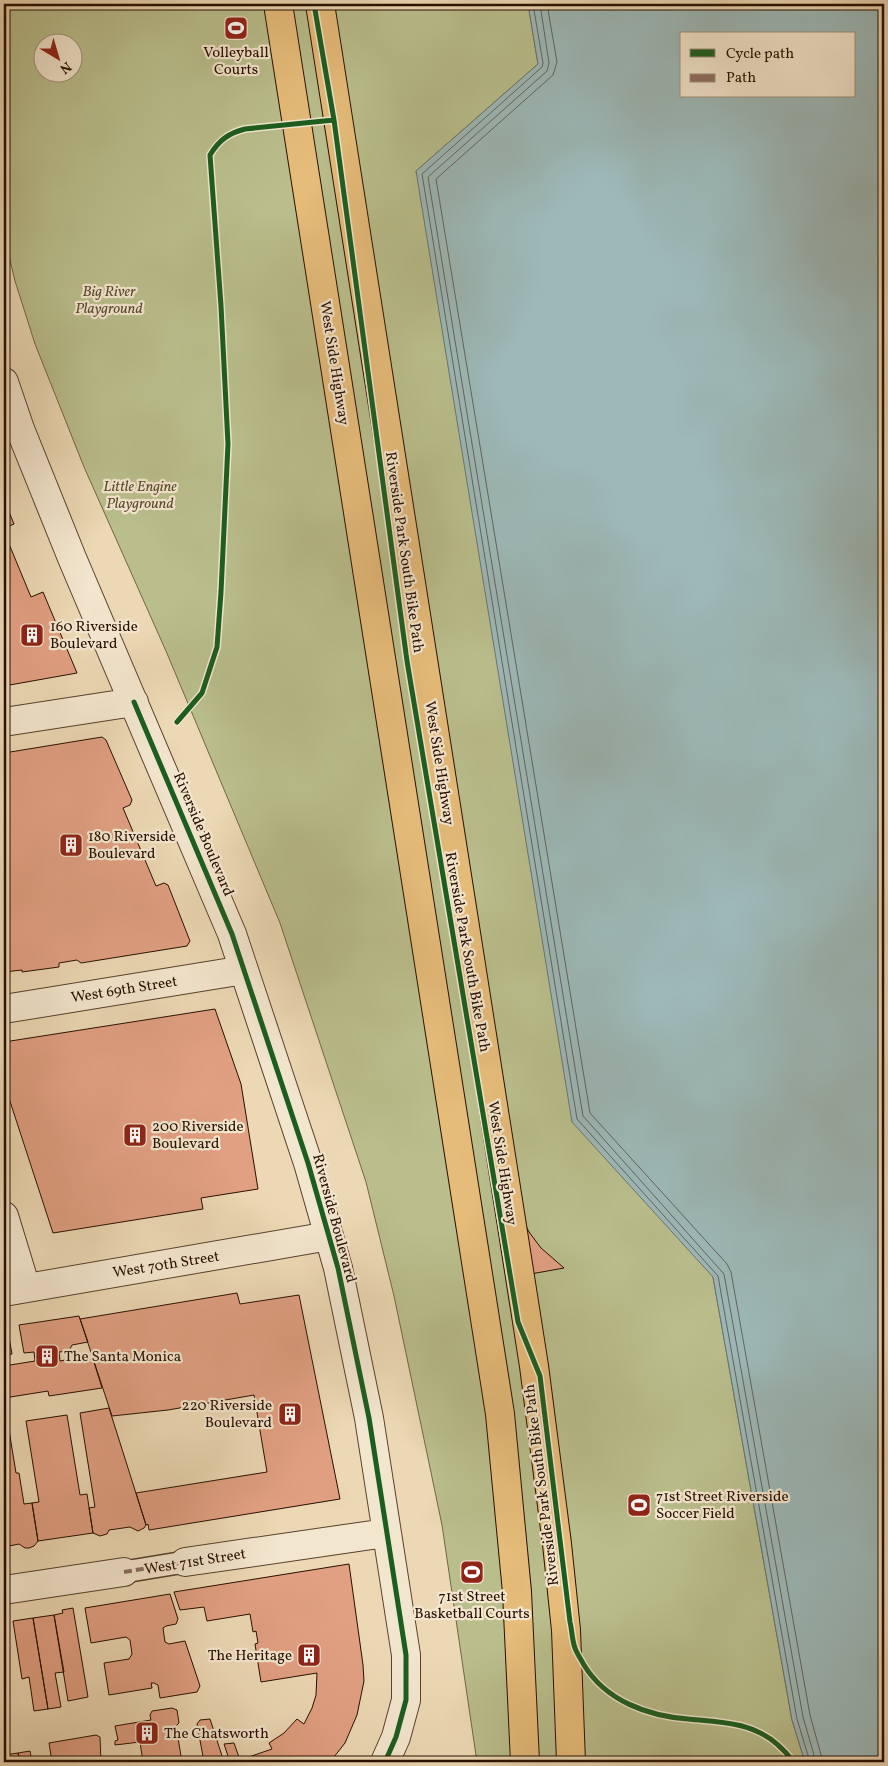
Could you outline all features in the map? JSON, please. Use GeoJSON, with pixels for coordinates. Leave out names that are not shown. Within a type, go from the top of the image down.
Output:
{"type":"FeatureCollection","features":[{"type":"Feature","properties":{"kind":"highway","name":"West Side Highway"},"geometry":{"type":"LineString","coordinates":[[278,4],[500,1414],[517,1592],[525,1762]]}},
{"type":"Feature","properties":{"kind":"highway","name":"West Side Highway"},"geometry":{"type":"LineString","coordinates":[[320,4],[534,1366],[564,1613],[571,1762]]}},
{"type":"Feature","properties":{"kind":"street","name":"Riverside Boulevard"},"geometry":{"type":"LineString","coordinates":[[4,382],[12,430],[72,558],[216,894],[244,970],[308,1163],[338,1268],[369,1418],[402,1629],[407,1678],[403,1718],[385,1762]]}},
{"type":"Feature","properties":{"kind":"street"},"geometry":{"type":"LineString","coordinates":[[4,722],[134,702]]}},
{"type":"Feature","properties":{"kind":"street","name":"West 69th Street"},"geometry":{"type":"LineString","coordinates":[[4,1009],[244,970]]}},
{"type":"Feature","properties":{"kind":"street"},"geometry":{"type":"LineString","coordinates":[[4,1216],[15,1290]]}},
{"type":"Feature","properties":{"kind":"street","name":"West 70th Street"},"geometry":{"type":"LineString","coordinates":[[15,1290],[329,1236]]}},
{"type":"Feature","properties":{"kind":"street","name":"West 71st Street"},"geometry":{"type":"LineString","coordinates":[[4,1590],[386,1533]]}},
{"type":"Feature","properties":{"kind":"green space"},"geometry":{"type":"Polygon","coordinates":[[[4,4],[528,4],[538,64],[416,171],[658,1056],[713,1277],[792,1720],[805,1762],[477,1762],[442,1525],[394,1296],[366,1182],[280,923],[166,651],[84,467],[35,344],[15,281],[4,235],[4,4]]]}},
{"type":"Feature","properties":{"kind":"water"},"geometry":{"type":"Polygon","coordinates":[[[528,4],[884,4],[884,1762],[805,1762],[792,1720],[713,1277],[572,1122],[416,171],[538,64],[528,4]]]}},
{"type":"Feature","properties":{"kind":"building"},"geometry":{"type":"Polygon","coordinates":[[[4,500],[14,524],[4,528],[4,500]]]}},
{"type":"Feature","properties":{"kind":"building","name":"160 Riverside Boulevard"},"geometry":{"type":"Polygon","coordinates":[[[4,532],[31,597],[43,592],[77,673],[4,686],[4,532]]]}},
{"type":"Feature","properties":{"kind":"building","name":"180 Riverside Boulevard"},"geometry":{"type":"Polygon","coordinates":[[[102,737],[106,740],[132,800],[130,805],[123,808],[156,886],[164,883],[168,885],[190,941],[187,946],[81,963],[77,960],[59,963],[59,967],[22,972],[22,970],[4,972],[4,753],[102,737]]]}},
{"type":"Feature","properties":{"kind":"building","name":"200 Riverside Boulevard"},"geometry":{"type":"Polygon","coordinates":[[[215,1009],[241,1084],[258,1189],[201,1198],[203,1209],[53,1233],[4,1083],[4,1042],[215,1009]]]}},
{"type":"Feature","properties":{"kind":"building"},"geometry":{"type":"Polygon","coordinates":[[[522,1218],[529,1232],[541,1248],[564,1268],[514,1277],[522,1218]]]}},
{"type":"Feature","properties":{"kind":"building","name":"220 Riverside Boulevard"},"geometry":{"type":"Polygon","coordinates":[[[237,1293],[240,1304],[299,1295],[340,1499],[149,1530],[136,1493],[267,1472],[254,1395],[168,1410],[112,1416],[80,1319],[237,1293]]]}},
{"type":"Feature","properties":{"kind":"building","name":"The Santa Monica"},"geometry":{"type":"Polygon","coordinates":[[[79,1316],[88,1342],[72,1345],[69,1351],[59,1352],[60,1361],[70,1359],[74,1362],[93,1359],[102,1388],[49,1396],[48,1391],[4,1398],[4,1366],[35,1361],[34,1352],[24,1353],[19,1325],[79,1316]]]}},
{"type":"Feature","properties":{"kind":"building"},"geometry":{"type":"Polygon","coordinates":[[[7,1327],[12,1354],[4,1356],[4,1328],[7,1327]]]}},
{"type":"Feature","properties":{"kind":"building"},"geometry":{"type":"Polygon","coordinates":[[[109,1408],[146,1525],[138,1531],[130,1527],[109,1530],[107,1534],[100,1536],[93,1533],[89,1508],[95,1507],[80,1413],[109,1408]]]}},
{"type":"Feature","properties":{"kind":"building"},"geometry":{"type":"Polygon","coordinates":[[[67,1415],[80,1495],[87,1494],[93,1533],[38,1541],[32,1503],[39,1502],[26,1421],[67,1415]]]}},
{"type":"Feature","properties":{"kind":"building"},"geometry":{"type":"Polygon","coordinates":[[[8,1424],[16,1473],[19,1473],[24,1504],[32,1503],[38,1541],[29,1548],[19,1544],[4,1547],[4,1425],[8,1424]]]}},
{"type":"Feature","properties":{"kind":"building","name":"The Heritage"},"geometry":{"type":"Polygon","coordinates":[[[349,1564],[364,1681],[357,1715],[345,1743],[330,1762],[230,1762],[224,1744],[234,1743],[240,1760],[272,1749],[269,1743],[284,1733],[297,1719],[304,1724],[316,1695],[317,1673],[261,1682],[255,1644],[258,1643],[256,1631],[253,1632],[250,1614],[207,1621],[204,1607],[180,1610],[174,1592],[349,1564]]]}},
{"type":"Feature","properties":{"kind":"building"},"geometry":{"type":"Polygon","coordinates":[[[170,1594],[178,1619],[176,1624],[163,1628],[165,1642],[169,1644],[185,1641],[200,1686],[197,1692],[160,1698],[158,1685],[151,1683],[152,1688],[109,1695],[104,1663],[129,1659],[132,1654],[130,1640],[126,1637],[91,1643],[85,1608],[170,1594]]]}},
{"type":"Feature","properties":{"kind":"building"},"geometry":{"type":"Polygon","coordinates":[[[73,1608],[88,1697],[68,1701],[54,1615],[63,1613],[62,1610],[73,1608]]]}},
{"type":"Feature","properties":{"kind":"building"},"geometry":{"type":"Polygon","coordinates":[[[54,1615],[64,1672],[55,1673],[61,1707],[48,1709],[33,1618],[54,1615]]]}},
{"type":"Feature","properties":{"kind":"building"},"geometry":{"type":"Polygon","coordinates":[[[33,1618],[48,1709],[34,1711],[29,1677],[22,1679],[13,1621],[33,1618]]]}},
{"type":"Feature","properties":{"kind":"building","name":"The Chatsworth"},"geometry":{"type":"Polygon","coordinates":[[[172,1708],[177,1710],[179,1723],[176,1726],[182,1762],[143,1762],[140,1742],[115,1745],[115,1741],[118,1740],[115,1726],[151,1720],[150,1715],[152,1711],[172,1708]]]}},
{"type":"Feature","properties":{"kind":"building","name":"The Chatsworth"},"geometry":{"type":"Polygon","coordinates":[[[210,1719],[224,1762],[204,1762],[197,1724],[200,1720],[210,1719]]]}},
{"type":"Feature","properties":{"kind":"building"},"geometry":{"type":"Polygon","coordinates":[[[96,1735],[100,1737],[101,1762],[52,1762],[49,1743],[96,1735]]]}},
{"type":"Feature","properties":{"kind":"building"},"geometry":{"type":"Polygon","coordinates":[[[30,1751],[32,1762],[20,1762],[18,1753],[30,1751]]]}},
{"type":"Feature","properties":{"kind":"building"},"geometry":{"type":"Polygon","coordinates":[[[18,1753],[20,1762],[4,1762],[4,1755],[18,1753]]]}},
{"type":"Feature","properties":{"kind":"marked path"},"geometry":{"type":"LineString","coordinates":[[124,1572],[185,1562]]}},
{"type":"Feature","properties":{"kind":"cycle path","name":"Riverside Park South Bike Path"},"geometry":{"type":"LineString","coordinates":[[314,4],[334,120],[407,661],[518,1322],[540,1376],[574,1645],[593,1678],[616,1697],[629,1704],[643,1710],[673,1717],[724,1722],[747,1727],[768,1737],[790,1757],[792,1762]]}},
{"type":"Feature","properties":{"kind":"cycle path"},"geometry":{"type":"LineString","coordinates":[[177,722],[202,693],[217,647],[221,592],[228,444],[221,306],[210,155],[225,138],[245,129],[334,120]]}},
{"type":"Feature","properties":{"kind":"cycle path"},"geometry":{"type":"LineString","coordinates":[[134,702],[232,934],[308,1163],[338,1268],[369,1418],[406,1655],[406,1700],[396,1737],[385,1762]]}},
{"type":"Feature","properties":{"kind":"place","name":"Volleyball Courts"},"geometry":{"type":"Point","coordinates":[236,28]}},
{"type":"Feature","properties":{"kind":"place","name":"160 Riverside Boulevard"},"geometry":{"type":"Point","coordinates":[32,635]}},
{"type":"Feature","properties":{"kind":"place","name":"180 Riverside Boulevard"},"geometry":{"type":"Point","coordinates":[71,845]}},
{"type":"Feature","properties":{"kind":"place","name":"200 Riverside Boulevard"},"geometry":{"type":"Point","coordinates":[135,1135]}},
{"type":"Feature","properties":{"kind":"place","name":"The Santa Monica"},"geometry":{"type":"Point","coordinates":[47,1356]}},
{"type":"Feature","properties":{"kind":"place","name":"220 Riverside Boulevard"},"geometry":{"type":"Point","coordinates":[290,1414]}},
{"type":"Feature","properties":{"kind":"place","name":"71st Street Riverside Soccer Field"},"geometry":{"type":"Point","coordinates":[639,1505]}},
{"type":"Feature","properties":{"kind":"place","name":"71st Street Basketball Courts"},"geometry":{"type":"Point","coordinates":[472,1572]}},
{"type":"Feature","properties":{"kind":"place","name":"The Heritage"},"geometry":{"type":"Point","coordinates":[309,1655]}},
{"type":"Feature","properties":{"kind":"place","name":"The Chatsworth"},"geometry":{"type":"Point","coordinates":[147,1733]}},
{"type":"Feature","properties":{"kind":"park label","name":"Big River Playground"},"geometry":{"type":"Point","coordinates":[109,300]}},
{"type":"Feature","properties":{"kind":"park label","name":"Little Engine Playground"},"geometry":{"type":"Point","coordinates":[140,494]}}]}
